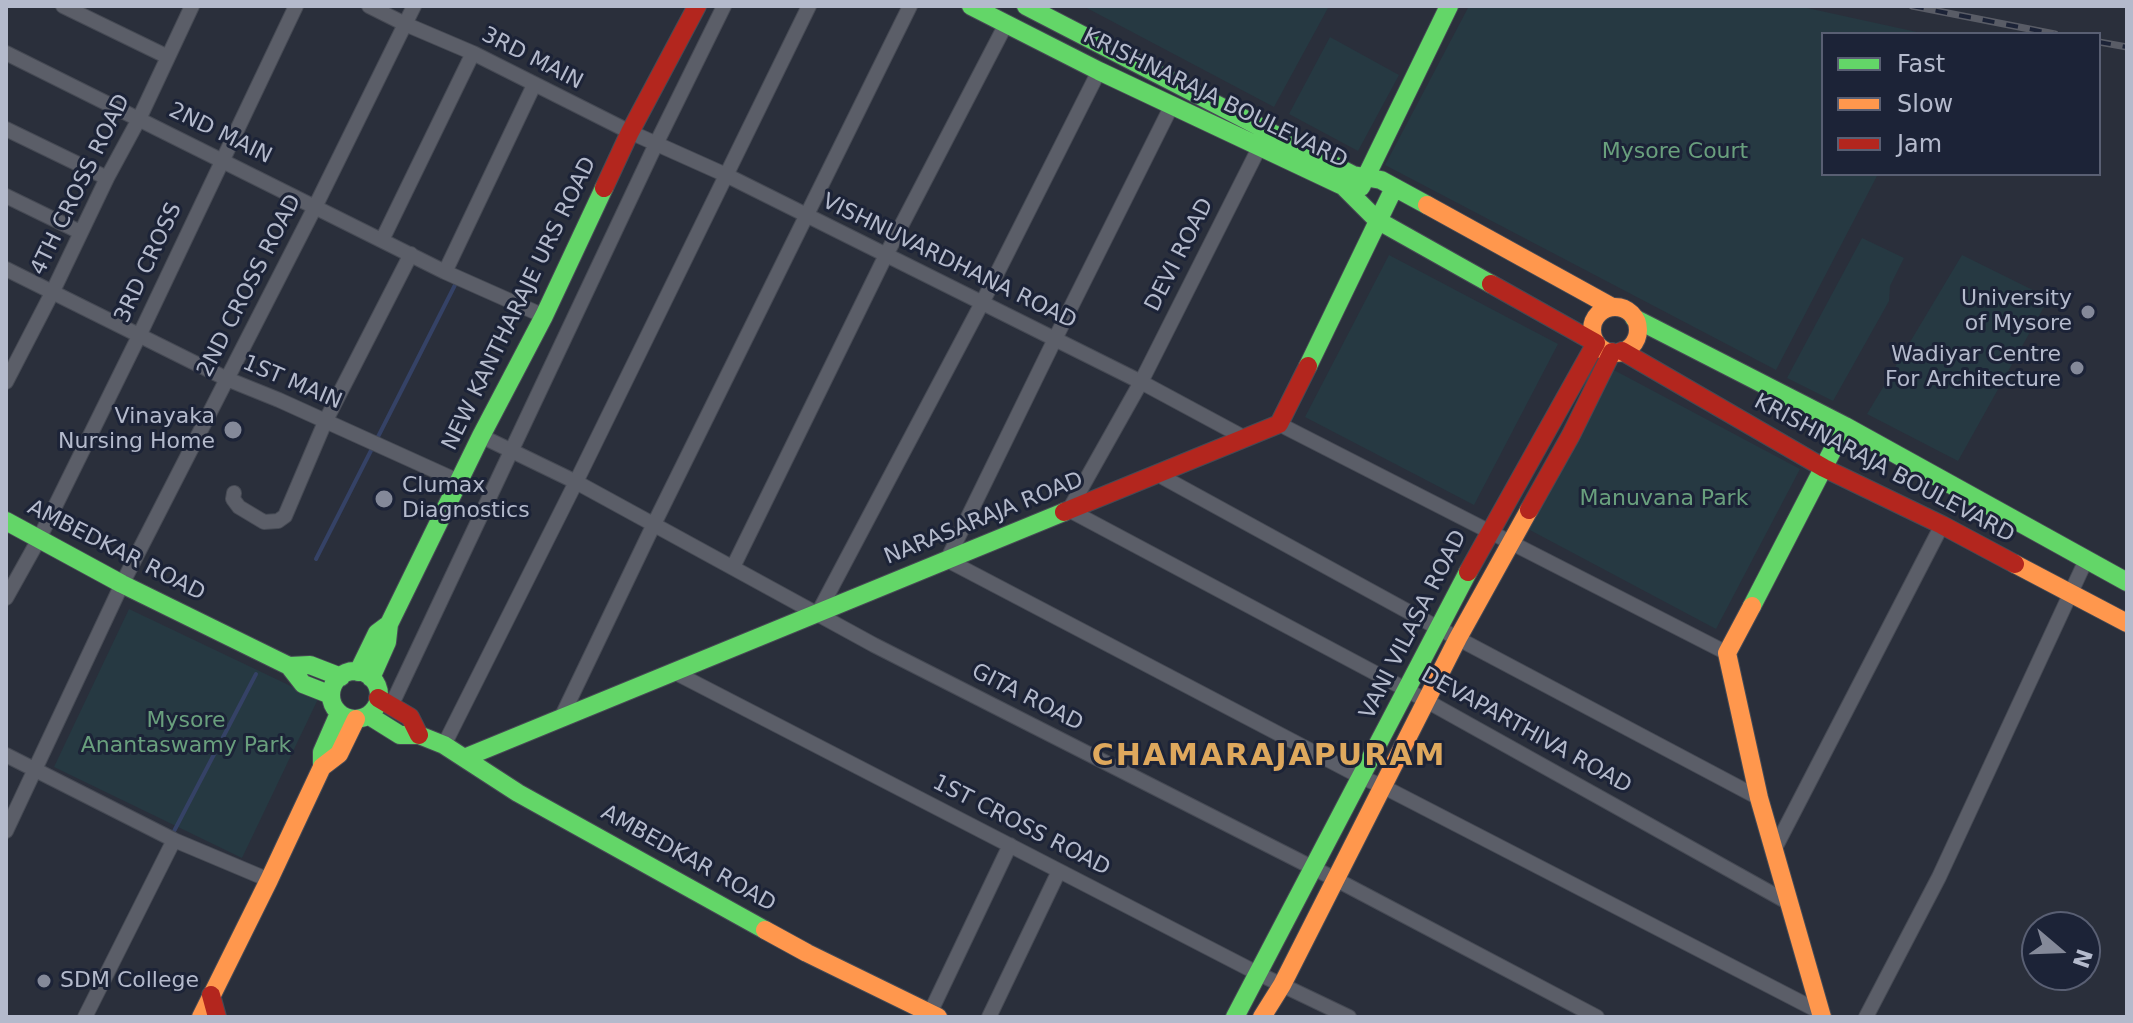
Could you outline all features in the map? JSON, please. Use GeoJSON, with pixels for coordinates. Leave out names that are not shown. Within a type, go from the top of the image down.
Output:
{"type":"FeatureCollection","features":[{"type":"Feature","properties":{"kind":"main road","name":"NEW KANTHARAJE URS ROAD"},"geometry":{"type":"LineString","coordinates":[[348,710],[334,685],[357,676],[377,633],[389,624],[544,316],[630,132],[697,6]]}},
{"type":"Feature","properties":{"kind":"main road","name":"KRISHNARAJA BOULEVARD"},"geometry":{"type":"LineString","coordinates":[[971,6],[1099,71],[1343,186],[1377,220],[1824,468],[1942,525],[2127,623]]}},
{"type":"Feature","properties":{"kind":"main road","name":"KRISHNARAJA BOULEVARD"},"geometry":{"type":"LineString","coordinates":[[1026,6],[1353,175],[1381,180],[1612,307]]}},
{"type":"Feature","properties":{"kind":"main road"},"geometry":{"type":"LineString","coordinates":[[1355,199],[1449,6]]}},
{"type":"Feature","properties":{"kind":"main road"},"geometry":{"type":"LineString","coordinates":[[1279,424],[1394,188]]}},
{"type":"Feature","properties":{"kind":"main road"},"geometry":{"type":"LineString","coordinates":[[1612,307],[1626,310],[1634,318],[1637,325],[1631,346],[1610,349],[1592,328],[1599,314],[1612,307]]}},
{"type":"Feature","properties":{"kind":"main road","name":"KRISHNARAJA BOULEVARD"},"geometry":{"type":"LineString","coordinates":[[1634,318],[1845,426],[2127,582]]}},
{"type":"Feature","properties":{"kind":"main road","name":"VANI VILASA ROAD"},"geometry":{"type":"LineString","coordinates":[[1235,1017],[1489,532],[1610,349]]}},
{"type":"Feature","properties":{"kind":"main road","name":"VANI VILASA ROAD"},"geometry":{"type":"LineString","coordinates":[[1262,1017],[1282,985],[1458,638],[1571,435],[1610,349]]}},
{"type":"Feature","properties":{"kind":"main road","name":"NARASARAJA ROAD"},"geometry":{"type":"LineString","coordinates":[[464,758],[1279,424]]}},
{"type":"Feature","properties":{"kind":"main road"},"geometry":{"type":"LineString","coordinates":[[1821,1015],[1759,798],[1727,653],[1845,426]]}},
{"type":"Feature","properties":{"kind":"main road","name":"AMBEDKAR ROAD"},"geometry":{"type":"LineString","coordinates":[[6,521],[122,584],[289,666],[303,684],[348,710],[400,735],[419,735],[444,745],[518,793],[807,953],[934,1015]]}},
{"type":"Feature","properties":{"kind":"main road","name":"AMBEDKAR ROAD"},"geometry":{"type":"LineString","coordinates":[[289,666],[310,665],[357,676]]}},
{"type":"Feature","properties":{"kind":"main road"},"geometry":{"type":"LineString","coordinates":[[201,1017],[322,767],[322,752],[348,710],[373,710],[385,702],[378,691],[357,676]]}},
{"type":"Feature","properties":{"kind":"main road","name":"AMBEDKAR ROAD"},"geometry":{"type":"LineString","coordinates":[[385,702],[410,717],[419,735]]}},
{"type":"Feature","properties":{"kind":"main road"},"geometry":{"type":"LineString","coordinates":[[211,995],[217,1017]]}},
{"type":"Feature","properties":{"kind":"street"},"geometry":{"type":"LineString","coordinates":[[63,6],[168,57]]}},
{"type":"Feature","properties":{"kind":"street","name":"4TH CROSS ROAD"},"geometry":{"type":"LineString","coordinates":[[6,382],[11,361],[52,293],[192,6]]}},
{"type":"Feature","properties":{"kind":"street","name":"3RD CROSS"},"geometry":{"type":"LineString","coordinates":[[6,598],[39,539],[140,334],[296,6]]}},
{"type":"Feature","properties":{"kind":"street","name":"3RD MAIN"},"geometry":{"type":"LineString","coordinates":[[369,6],[473,53],[630,132]]}},
{"type":"Feature","properties":{"kind":"street","name":"2ND CROSS ROAD"},"geometry":{"type":"LineString","coordinates":[[6,831],[122,584],[414,6]]}},
{"type":"Feature","properties":{"kind":"street"},"geometry":{"type":"LineString","coordinates":[[385,702],[511,451],[724,6]]}},
{"type":"Feature","properties":{"kind":"street"},"geometry":{"type":"LineString","coordinates":[[444,745],[809,6]]}},
{"type":"Feature","properties":{"kind":"street"},"geometry":{"type":"LineString","coordinates":[[561,718],[910,6]]}},
{"type":"Feature","properties":{"kind":"street"},"geometry":{"type":"LineString","coordinates":[[733,567],[886,255],[1006,24]]}},
{"type":"Feature","properties":{"kind":"street","name":"2ND MAIN"},"geometry":{"type":"LineString","coordinates":[[6,53],[445,272],[544,316]]}},
{"type":"Feature","properties":{"kind":"street"},"geometry":{"type":"LineString","coordinates":[[382,240],[473,53]]}},
{"type":"Feature","properties":{"kind":"street"},"geometry":{"type":"LineString","coordinates":[[818,613],[982,303],[1099,71]]}},
{"type":"Feature","properties":{"kind":"street"},"geometry":{"type":"LineString","coordinates":[[445,272],[534,85]]}},
{"type":"Feature","properties":{"kind":"street"},"geometry":{"type":"LineString","coordinates":[[1172,105],[947,560],[1821,1015]]}},
{"type":"Feature","properties":{"kind":"street"},"geometry":{"type":"LineString","coordinates":[[6,129],[107,178]]}},
{"type":"Feature","properties":{"kind":"street","name":"VISHNUVARDHANA ROAD"},"geometry":{"type":"LineString","coordinates":[[630,132],[726,175],[1141,382],[1245,438]]}},
{"type":"Feature","properties":{"kind":"street","name":"DEVI ROAD"},"geometry":{"type":"LineString","coordinates":[[1069,510],[1141,382],[1259,148]]}},
{"type":"Feature","properties":{"kind":"street"},"geometry":{"type":"LineString","coordinates":[[6,196],[80,232]]}},
{"type":"Feature","properties":{"kind":"street"},"geometry":{"type":"LineString","coordinates":[[234,493],[233,499],[239,507],[264,522],[278,521],[285,516],[325,422],[411,254]]}},
{"type":"Feature","properties":{"kind":"street","name":"1ST MAIN"},"geometry":{"type":"LineString","coordinates":[[6,269],[227,379],[460,482]]}},
{"type":"Feature","properties":{"kind":"street"},"geometry":{"type":"LineString","coordinates":[[1279,424],[1727,653]]}},
{"type":"Feature","properties":{"kind":"street","name":"GITA ROAD"},"geometry":{"type":"LineString","coordinates":[[481,436],[576,482],[874,645],[1335,879],[1597,1017]]}},
{"type":"Feature","properties":{"kind":"street"},"geometry":{"type":"LineString","coordinates":[[1157,474],[1759,798]]}},
{"type":"Feature","properties":{"kind":"street","name":"DEVAPARTHIVA ROAD"},"geometry":{"type":"LineString","coordinates":[[1069,510],[1407,690],[1789,903]]}},
{"type":"Feature","properties":{"kind":"street"},"geometry":{"type":"LineString","coordinates":[[1774,850],[1942,525]]}},
{"type":"Feature","properties":{"kind":"street"},"geometry":{"type":"LineString","coordinates":[[1866,1017],[1939,877],[2086,560]]}},
{"type":"Feature","properties":{"kind":"street","name":"1ST CROSS ROAD"},"geometry":{"type":"LineString","coordinates":[[674,672],[1259,974],[1349,1017]]}},
{"type":"Feature","properties":{"kind":"street"},"geometry":{"type":"LineString","coordinates":[[6,755],[152,829],[269,880]]}},
{"type":"Feature","properties":{"kind":"street"},"geometry":{"type":"LineString","coordinates":[[85,1017],[181,842]]}},
{"type":"Feature","properties":{"kind":"street"},"geometry":{"type":"LineString","coordinates":[[934,1015],[1010,845]]}},
{"type":"Feature","properties":{"kind":"street"},"geometry":{"type":"LineString","coordinates":[[989,1017],[1059,871]]}},
{"type":"Feature","properties":{"kind":"green space"},"geometry":{"type":"Polygon","coordinates":[[[1083,6],[1329,6],[1274,107],[1083,6]]]}},
{"type":"Feature","properties":{"kind":"green space","name":"Mysore Court"},"geometry":{"type":"Polygon","coordinates":[[[1469,6],[1798,6],[1917,32],[1821,32],[1821,176],[1877,176],[1776,370],[1385,165],[1469,6]]]}},
{"type":"Feature","properties":{"kind":"green space"},"geometry":{"type":"Polygon","coordinates":[[[1330,37],[1399,75],[1358,151],[1289,114],[1330,37]]]}},
{"type":"Feature","properties":{"kind":"green space"},"geometry":{"type":"Polygon","coordinates":[[[1862,238],[1904,258],[1890,286],[1889,301],[1833,401],[1787,378],[1862,238]]]}},
{"type":"Feature","properties":{"kind":"green space"},"geometry":{"type":"Polygon","coordinates":[[[1389,255],[1558,344],[1474,505],[1305,417],[1389,255]]]}},
{"type":"Feature","properties":{"kind":"green space"},"geometry":{"type":"Polygon","coordinates":[[[1962,255],[2049,298],[1958,461],[1867,414],[1962,255]]]}},
{"type":"Feature","properties":{"kind":"green space","name":"Manuvana Park"},"geometry":{"type":"Polygon","coordinates":[[[1612,369],[1800,469],[1716,629],[1528,529],[1612,369]]]}},
{"type":"Feature","properties":{"kind":"green space","name":"Mysore Anantaswamy Park"},"geometry":{"type":"Polygon","coordinates":[[[129,609],[318,699],[242,858],[54,767],[129,609]]]}},
{"type":"Feature","properties":{"kind":"waterway"},"geometry":{"type":"LineString","coordinates":[[316,559],[456,283]]}},
{"type":"Feature","properties":{"kind":"waterway"},"geometry":{"type":"LineString","coordinates":[[172,835],[256,674]]}},
{"type":"Feature","properties":{"kind":"railway"},"geometry":{"type":"LineString","coordinates":[[1912,6],[2045,32]]}},
{"type":"Feature","properties":{"kind":"railway"},"geometry":{"type":"LineString","coordinates":[[2101,42],[2127,47]]}},
{"type":"Feature","properties":{"kind":"traffic: fast"},"geometry":{"type":"LineString","coordinates":[[971,6],[1099,71],[1343,186],[1377,220],[1491,284]]}},
{"type":"Feature","properties":{"kind":"traffic: fast"},"geometry":{"type":"LineString","coordinates":[[1026,6],[1353,175],[1381,180],[1427,205]]}},
{"type":"Feature","properties":{"kind":"traffic: fast"},"geometry":{"type":"LineString","coordinates":[[1361,187],[1449,6]]}},
{"type":"Feature","properties":{"kind":"traffic: fast"},"geometry":{"type":"LineString","coordinates":[[371,678],[387,642],[389,624],[544,316],[604,188]]}},
{"type":"Feature","properties":{"kind":"traffic: fast"},"geometry":{"type":"LineString","coordinates":[[1308,366],[1394,188]]}},
{"type":"Feature","properties":{"kind":"traffic: fast"},"geometry":{"type":"LineString","coordinates":[[1634,318],[1845,426],[2127,582]]}},
{"type":"Feature","properties":{"kind":"traffic: fast"},"geometry":{"type":"LineString","coordinates":[[1752,606],[1845,426]]}},
{"type":"Feature","properties":{"kind":"traffic: fast"},"geometry":{"type":"LineString","coordinates":[[464,758],[1064,512]]}},
{"type":"Feature","properties":{"kind":"traffic: fast"},"geometry":{"type":"LineString","coordinates":[[6,521],[122,584],[289,666],[303,684],[331,695]]}},
{"type":"Feature","properties":{"kind":"traffic: fast"},"geometry":{"type":"LineString","coordinates":[[1235,1017],[1468,572]]}},
{"type":"Feature","properties":{"kind":"traffic: fast"},"geometry":{"type":"LineString","coordinates":[[358,672],[377,633],[389,624]]}},
{"type":"Feature","properties":{"kind":"traffic: fast"},"geometry":{"type":"LineString","coordinates":[[289,666],[310,665],[341,677]]}},
{"type":"Feature","properties":{"kind":"traffic: fast"},"geometry":{"type":"LineString","coordinates":[[355,671],[372,678],[379,695],[372,712],[355,719],[338,712],[331,695],[338,678],[355,671]]}},
{"type":"Feature","properties":{"kind":"traffic: fast"},"geometry":{"type":"LineString","coordinates":[[322,767],[322,752],[339,713]]}},
{"type":"Feature","properties":{"kind":"traffic: fast"},"geometry":{"type":"LineString","coordinates":[[368,715],[400,735],[419,735],[444,745],[518,793],[765,930]]}},
{"type":"Feature","properties":{"kind":"traffic: slow"},"geometry":{"type":"LineString","coordinates":[[1427,205],[1612,307]]}},
{"type":"Feature","properties":{"kind":"traffic: slow"},"geometry":{"type":"LineString","coordinates":[[1615,307],[1631,314],[1638,330],[1631,346],[1615,353],[1599,346],[1592,330],[1599,314],[1615,307]]}},
{"type":"Feature","properties":{"kind":"traffic: slow"},"geometry":{"type":"LineString","coordinates":[[1262,1017],[1282,985],[1458,638],[1529,510]]}},
{"type":"Feature","properties":{"kind":"traffic: slow"},"geometry":{"type":"LineString","coordinates":[[2015,564],[2127,623]]}},
{"type":"Feature","properties":{"kind":"traffic: slow"},"geometry":{"type":"LineString","coordinates":[[1752,606],[1727,653],[1759,798],[1822,1017]]}},
{"type":"Feature","properties":{"kind":"traffic: slow"},"geometry":{"type":"LineString","coordinates":[[201,1017],[322,767],[339,754],[356,719]]}},
{"type":"Feature","properties":{"kind":"traffic: slow"},"geometry":{"type":"LineString","coordinates":[[765,930],[938,1017]]}},
{"type":"Feature","properties":{"kind":"traffic: jam"},"geometry":{"type":"LineString","coordinates":[[604,188],[697,6]]}},
{"type":"Feature","properties":{"kind":"traffic: jam"},"geometry":{"type":"LineString","coordinates":[[1468,572],[1596,343],[1491,284]]}},
{"type":"Feature","properties":{"kind":"traffic: jam"},"geometry":{"type":"LineString","coordinates":[[1622,351],[1824,468],[2015,564]]}},
{"type":"Feature","properties":{"kind":"traffic: jam"},"geometry":{"type":"LineString","coordinates":[[1529,510],[1612,352]]}},
{"type":"Feature","properties":{"kind":"traffic: jam"},"geometry":{"type":"LineString","coordinates":[[1064,512],[1279,424],[1308,366]]}},
{"type":"Feature","properties":{"kind":"traffic: jam"},"geometry":{"type":"LineString","coordinates":[[378,698],[410,717],[419,735]]}},
{"type":"Feature","properties":{"kind":"traffic: jam"},"geometry":{"type":"LineString","coordinates":[[211,995],[217,1017]]}},
{"type":"Feature","properties":{"kind":"place","name":"University of Mysore"},"geometry":{"type":"Point","coordinates":[2088,312]}},
{"type":"Feature","properties":{"kind":"place","name":"Wadiyar Centre For Architecture"},"geometry":{"type":"Point","coordinates":[2077,368]}},
{"type":"Feature","properties":{"kind":"place","name":"Vinayaka Nursing Home"},"geometry":{"type":"Point","coordinates":[233,430]}},
{"type":"Feature","properties":{"kind":"place","name":"Clumax Diagnostics"},"geometry":{"type":"Point","coordinates":[384,499]}},
{"type":"Feature","properties":{"kind":"place","name":"SDM College"},"geometry":{"type":"Point","coordinates":[44,981]}},
{"type":"Feature","properties":{"kind":"district","name":"CHAMARAJAPURAM"},"geometry":{"type":"Point","coordinates":[1269,757]}}]}
